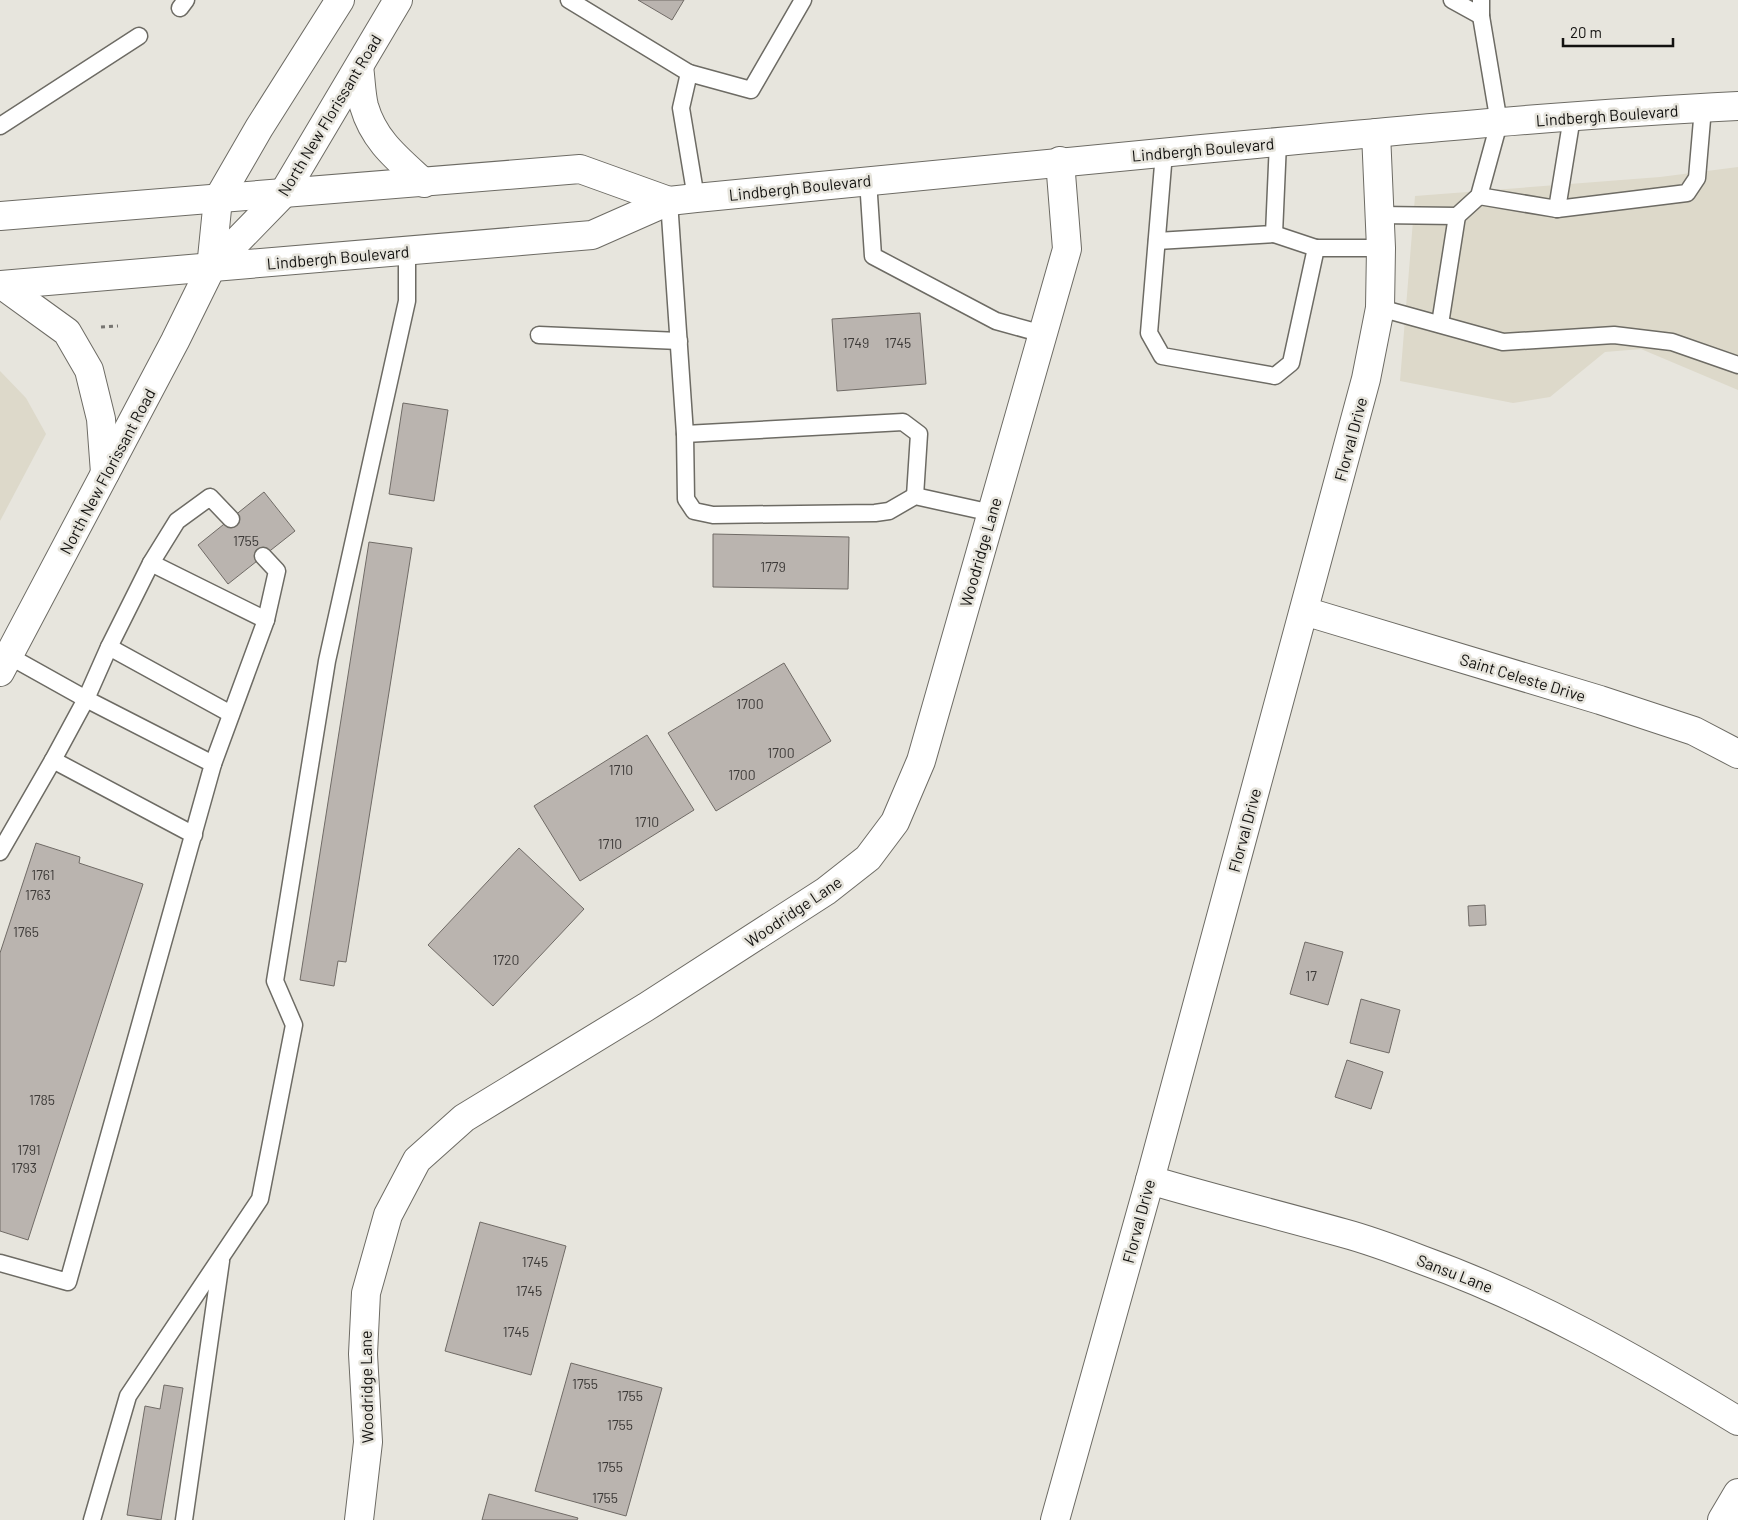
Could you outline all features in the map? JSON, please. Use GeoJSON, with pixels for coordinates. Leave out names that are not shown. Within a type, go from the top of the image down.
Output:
{"type":"FeatureCollection","features":[{"type":"Feature","properties":{"kind":"street","name":"North New Florissant Road"},"geometry":{"type":"LineString","coordinates":[[212,268],[218,199],[258,128],[340,0]]}},
{"type":"Feature","properties":{"kind":"street","name":"North New Florissant Road"},"geometry":{"type":"LineString","coordinates":[[4,664],[212,268],[283,194],[398,0]]}},
{"type":"Feature","properties":{"kind":"street"},"geometry":{"type":"LineString","coordinates":[[359,67],[364,105],[372,126],[384,145],[424,183]]}},
{"type":"Feature","properties":{"kind":"street","name":"Lindbergh Boulevard"},"geometry":{"type":"LineString","coordinates":[[1,285],[592,235],[669,201],[868,180],[1376,133],[1738,106]]}},
{"type":"Feature","properties":{"kind":"street","name":"Florval Drive"},"geometry":{"type":"LineString","coordinates":[[1055,1520],[1150,1180],[1366,379],[1380,308],[1381,248],[1376,133]]}},
{"type":"Feature","properties":{"kind":"street","name":"Woodridge Lane"},"geometry":{"type":"LineString","coordinates":[[359,1520],[368,1442],[363,1354],[366,1293],[388,1215],[417,1160],[464,1118],[662,997],[826,891],[868,858],[895,822],[921,761],[1067,249],[1060,161]]}},
{"type":"Feature","properties":{"kind":"street","name":"Lindbergh Boulevard"},"geometry":{"type":"LineString","coordinates":[[0,216],[580,169],[669,201]]}},
{"type":"Feature","properties":{"kind":"street"},"geometry":{"type":"LineString","coordinates":[[1,285],[67,332],[89,370],[101,419],[106,473]]}},
{"type":"Feature","properties":{"kind":"street","name":"Saint Celeste Drive"},"geometry":{"type":"LineString","coordinates":[[1304,611],[1600,700],[1694,731],[1738,754]]}},
{"type":"Feature","properties":{"kind":"street","name":"Sansu Lane"},"geometry":{"type":"LineString","coordinates":[[1150,1180],[1207,1198],[1344,1233],[1495,1288],[1629,1356],[1738,1421]]}},
{"type":"Feature","properties":{"kind":"street"},"geometry":{"type":"LineString","coordinates":[[1722,1520],[1738,1493]]}},
{"type":"Feature","properties":{"kind":"lane"},"geometry":{"type":"LineString","coordinates":[[569,0],[689,73],[751,90],[803,0]]}},
{"type":"Feature","properties":{"kind":"lane"},"geometry":{"type":"LineString","coordinates":[[1440,324],[1457,216],[1479,196],[1499,123],[1481,8],[1452,0]]}},
{"type":"Feature","properties":{"kind":"lane"},"geometry":{"type":"LineString","coordinates":[[0,126],[138,36]]}},
{"type":"Feature","properties":{"kind":"lane"},"geometry":{"type":"LineString","coordinates":[[689,73],[681,108],[696,198]]}},
{"type":"Feature","properties":{"kind":"lane"},"geometry":{"type":"LineString","coordinates":[[1479,196],[1558,209],[1687,193],[1697,178],[1703,108]]}},
{"type":"Feature","properties":{"kind":"lane"},"geometry":{"type":"LineString","coordinates":[[1558,209],[1572,117]]}},
{"type":"Feature","properties":{"kind":"lane"},"geometry":{"type":"LineString","coordinates":[[1274,234],[1278,142]]}},
{"type":"Feature","properties":{"kind":"lane"},"geometry":{"type":"LineString","coordinates":[[1164,152],[1148,332],[1162,356],[1275,376],[1291,363],[1316,248]]}},
{"type":"Feature","properties":{"kind":"lane"},"geometry":{"type":"LineString","coordinates":[[868,180],[874,256],[996,321],[1043,334]]}},
{"type":"Feature","properties":{"kind":"lane"},"geometry":{"type":"LineString","coordinates":[[669,201],[686,434],[686,499],[694,511],[713,515],[875,513],[889,511],[915,496],[992,513]]}},
{"type":"Feature","properties":{"kind":"lane"},"geometry":{"type":"LineString","coordinates":[[1379,215],[1457,216]]}},
{"type":"Feature","properties":{"kind":"lane"},"geometry":{"type":"LineString","coordinates":[[1157,242],[1274,234],[1316,248],[1381,248]]}},
{"type":"Feature","properties":{"kind":"lane"},"geometry":{"type":"LineString","coordinates":[[92,1520],[128,1396],[260,1199],[294,1026],[276,981],[327,661],[407,301],[407,251]]}},
{"type":"Feature","properties":{"kind":"lane"},"geometry":{"type":"LineString","coordinates":[[1380,308],[1503,342],[1614,335],[1672,342],[1738,365]]}},
{"type":"Feature","properties":{"kind":"lane"},"geometry":{"type":"LineString","coordinates":[[539,335],[679,341]]}},
{"type":"Feature","properties":{"kind":"lane"},"geometry":{"type":"LineString","coordinates":[[686,434],[903,422],[919,434],[915,496]]}},
{"type":"Feature","properties":{"kind":"lane"},"geometry":{"type":"LineString","coordinates":[[0,852],[86,698],[151,563],[176,521],[210,497],[231,519]]}},
{"type":"Feature","properties":{"kind":"lane"},"geometry":{"type":"LineString","coordinates":[[0,1263],[68,1282],[213,764],[266,620],[277,571],[264,556]]}},
{"type":"Feature","properties":{"kind":"lane"},"geometry":{"type":"LineString","coordinates":[[151,563],[266,620]]}},
{"type":"Feature","properties":{"kind":"lane"},"geometry":{"type":"LineString","coordinates":[[109,647],[231,714]]}},
{"type":"Feature","properties":{"kind":"lane"},"geometry":{"type":"LineString","coordinates":[[4,664],[86,698],[213,764]]}},
{"type":"Feature","properties":{"kind":"lane"},"geometry":{"type":"LineString","coordinates":[[53,760],[194,834]]}},
{"type":"Feature","properties":{"kind":"lane"},"geometry":{"type":"LineString","coordinates":[[184,1520],[222,1256]]}},
{"type":"Feature","properties":{"kind":"shaded area"},"geometry":{"type":"Polygon","coordinates":[[[1738,167],[1738,390],[1641,349],[1605,352],[1550,397],[1513,403],[1400,381],[1415,196],[1660,177],[1738,167]]]}},
{"type":"Feature","properties":{"kind":"shaded area"},"geometry":{"type":"Polygon","coordinates":[[[0,371],[26,398],[46,434],[0,521],[0,371]]]}},
{"type":"Feature","properties":{"kind":"building"},"geometry":{"type":"Polygon","coordinates":[[[638,0],[684,0],[672,20],[638,0]]]}},
{"type":"Feature","properties":{"kind":"building"},"geometry":{"type":"Polygon","coordinates":[[[920,313],[926,384],[837,391],[832,319],[920,313]]]}},
{"type":"Feature","properties":{"kind":"building"},"geometry":{"type":"Polygon","coordinates":[[[403,403],[448,410],[434,501],[389,494],[403,403]]]}},
{"type":"Feature","properties":{"kind":"building"},"geometry":{"type":"Polygon","coordinates":[[[264,492],[295,531],[228,584],[198,545],[264,492]]]}},
{"type":"Feature","properties":{"kind":"building"},"geometry":{"type":"Polygon","coordinates":[[[713,534],[849,537],[848,589],[713,587],[713,534]]]}},
{"type":"Feature","properties":{"kind":"building"},"geometry":{"type":"Polygon","coordinates":[[[369,542],[412,548],[346,962],[338,961],[334,986],[300,980],[369,542]]]}},
{"type":"Feature","properties":{"kind":"building"},"geometry":{"type":"Polygon","coordinates":[[[784,663],[831,741],[716,811],[668,733],[784,663]]]}},
{"type":"Feature","properties":{"kind":"building"},"geometry":{"type":"Polygon","coordinates":[[[647,735],[694,810],[580,881],[534,806],[647,735]]]}},
{"type":"Feature","properties":{"kind":"building"},"geometry":{"type":"Polygon","coordinates":[[[36,843],[80,857],[79,863],[143,884],[28,1240],[0,1231],[0,953],[36,843]]]}},
{"type":"Feature","properties":{"kind":"building"},"geometry":{"type":"Polygon","coordinates":[[[519,848],[584,909],[493,1006],[428,945],[519,848]]]}},
{"type":"Feature","properties":{"kind":"building"},"geometry":{"type":"Polygon","coordinates":[[[1485,905],[1486,925],[1469,926],[1468,906],[1485,905]]]}},
{"type":"Feature","properties":{"kind":"building"},"geometry":{"type":"Polygon","coordinates":[[[1305,942],[1343,952],[1328,1005],[1290,994],[1305,942]]]}},
{"type":"Feature","properties":{"kind":"building"},"geometry":{"type":"Polygon","coordinates":[[[1361,999],[1400,1010],[1389,1053],[1350,1043],[1361,999]]]}},
{"type":"Feature","properties":{"kind":"building"},"geometry":{"type":"Polygon","coordinates":[[[1347,1060],[1383,1072],[1371,1109],[1335,1097],[1347,1060]]]}},
{"type":"Feature","properties":{"kind":"building"},"geometry":{"type":"Polygon","coordinates":[[[480,1222],[566,1246],[531,1375],[445,1351],[480,1222]]]}},
{"type":"Feature","properties":{"kind":"building"},"geometry":{"type":"Polygon","coordinates":[[[571,1363],[662,1388],[626,1516],[535,1491],[571,1363]]]}},
{"type":"Feature","properties":{"kind":"building"},"geometry":{"type":"Polygon","coordinates":[[[164,1385],[183,1388],[161,1520],[127,1515],[145,1406],[160,1409],[164,1385]]]}},
{"type":"Feature","properties":{"kind":"building"},"geometry":{"type":"Polygon","coordinates":[[[489,1494],[578,1518],[577,1520],[482,1520],[489,1494]]]}}]}
